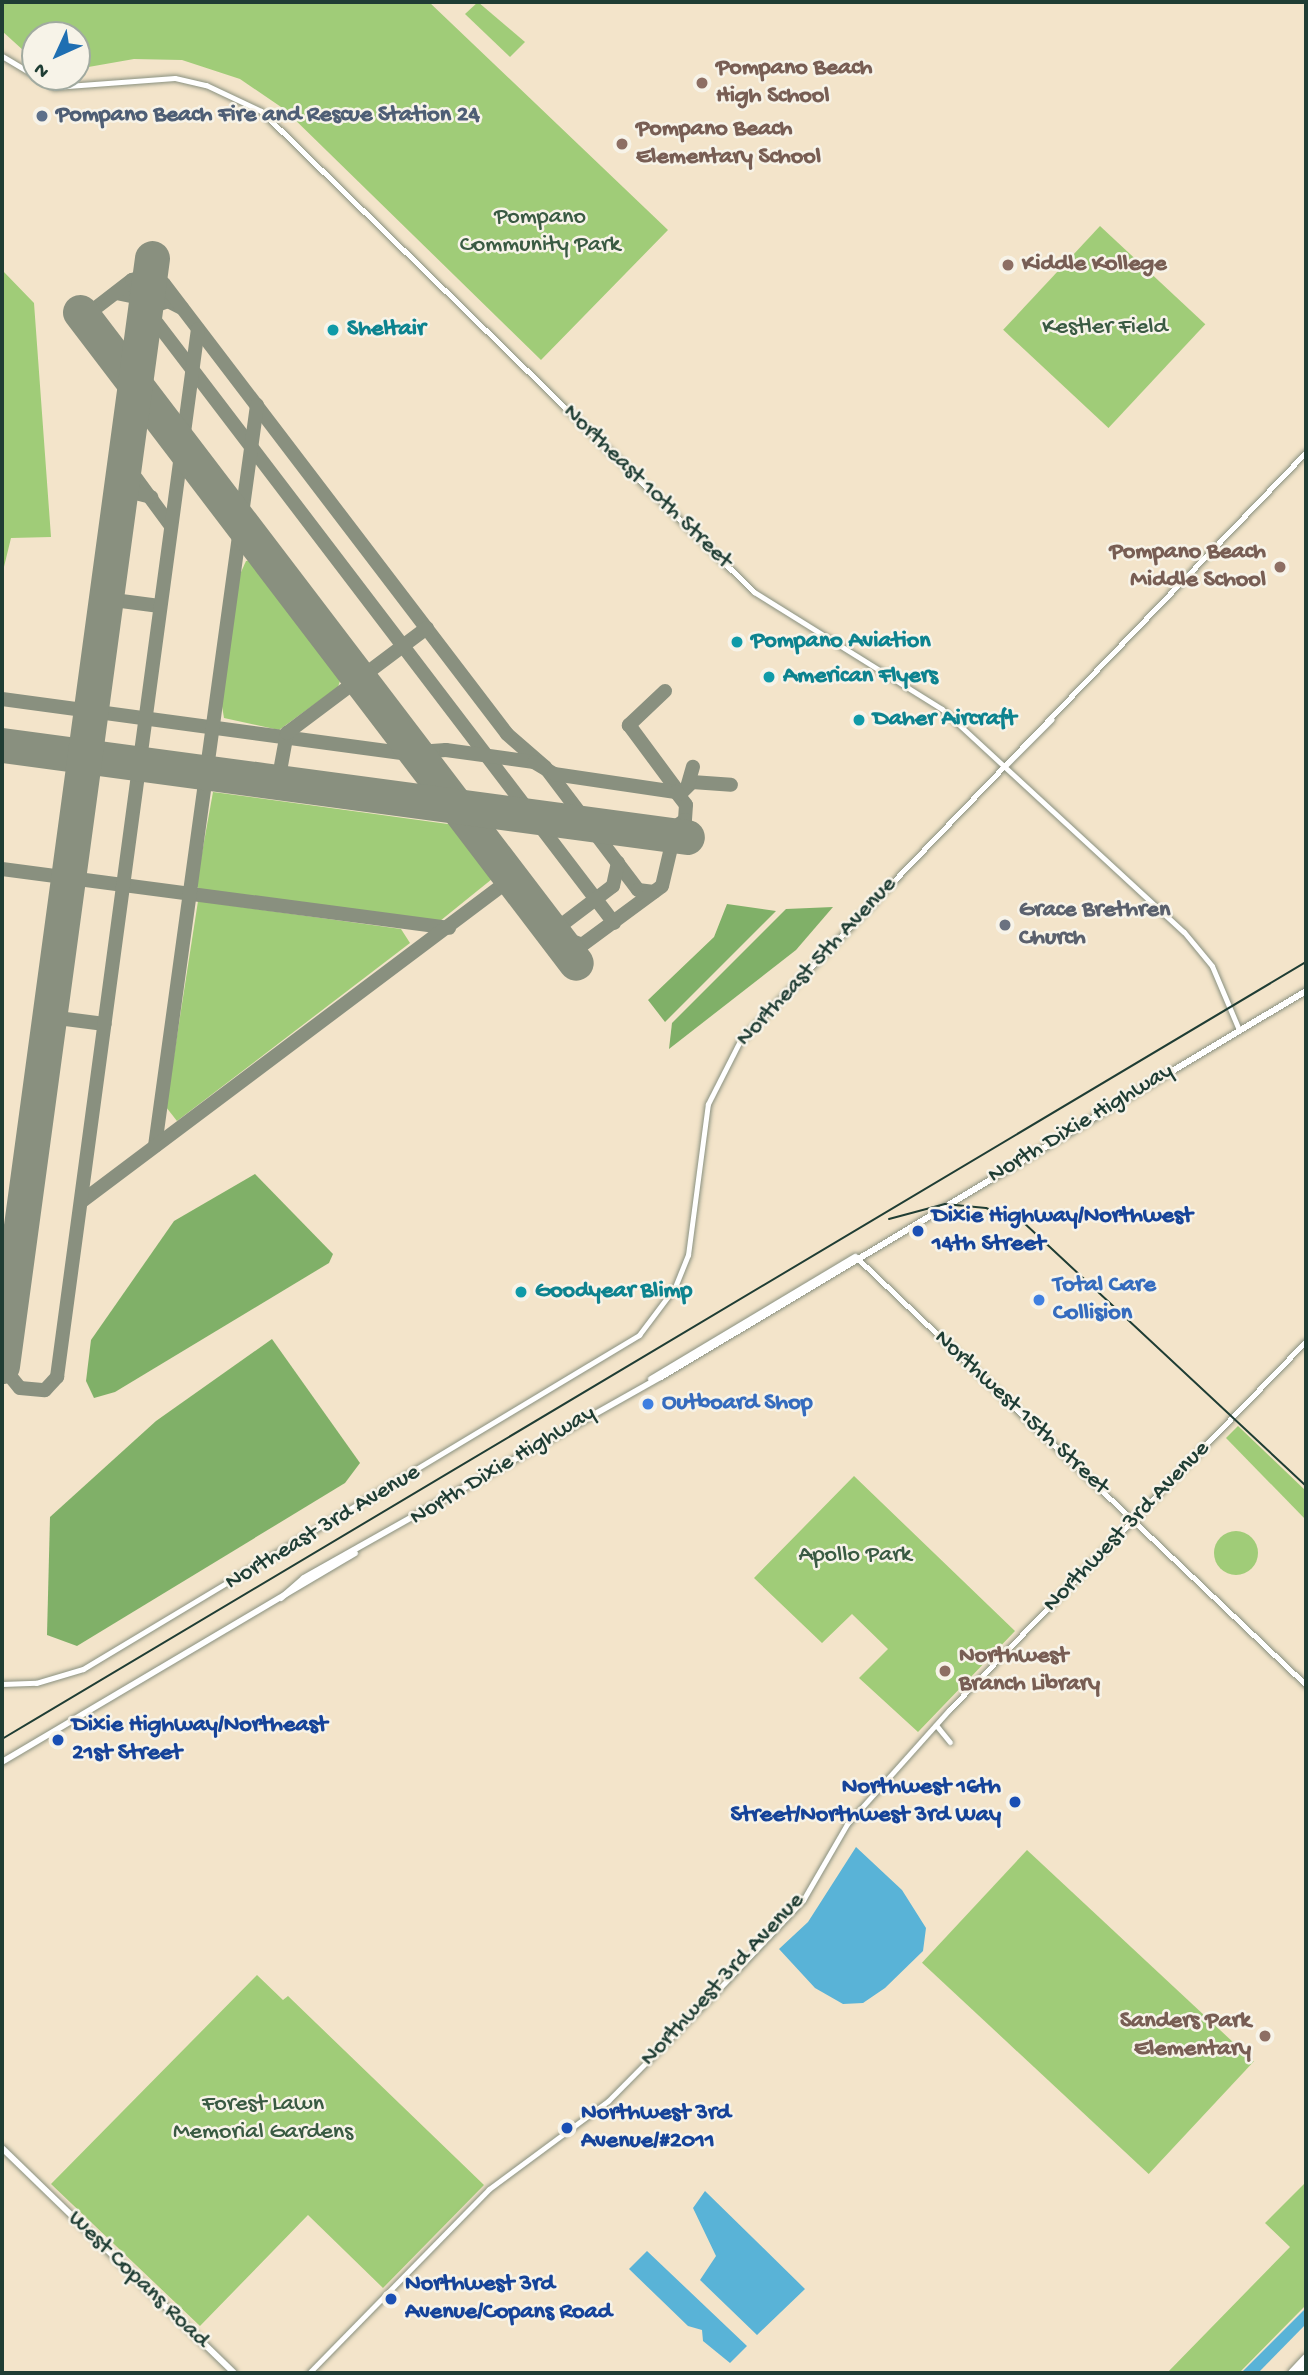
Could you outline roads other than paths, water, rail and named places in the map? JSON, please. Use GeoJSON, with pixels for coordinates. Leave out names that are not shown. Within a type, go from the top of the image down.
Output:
{"type":"FeatureCollection","features":[{"type":"Feature","properties":{"kind":"highway"},"geometry":{"type":"LineString","coordinates":[[1292,2373],[1306,2358]]}},
{"type":"Feature","properties":{"kind":"highway"},"geometry":{"type":"LineString","coordinates":[[1302,2373],[1306,2369]]}},
{"type":"Feature","properties":{"kind":"main road","name":"North Dixie Highway"},"geometry":{"type":"LineString","coordinates":[[2,1762],[281,1598],[284,1590],[355,1553],[1306,991]]}},
{"type":"Feature","properties":{"kind":"main road","name":"West Copans Road"},"geometry":{"type":"LineString","coordinates":[[2,2148],[234,2373]]}},
{"type":"Feature","properties":{"kind":"street","name":"Northeast 10th Street"},"geometry":{"type":"LineString","coordinates":[[2,56],[54,87],[175,78],[206,85],[261,111],[754,592],[791,620],[915,688],[1198,947],[1239,1030]]}},
{"type":"Feature","properties":{"kind":"street","name":"Northeast 5th Avenue"},"geometry":{"type":"LineString","coordinates":[[633,1341],[655,1317],[688,1255],[708,1104],[739,1043],[1306,452]]}},
{"type":"Feature","properties":{"kind":"street","name":"Northwest 15th Street"},"geometry":{"type":"LineString","coordinates":[[856,1257],[1306,1685]]}},
{"type":"Feature","properties":{"kind":"street","name":"Northeast 3rd Avenue"},"geometry":{"type":"LineString","coordinates":[[2,1684],[36,1683],[83,1669],[633,1341]]}},
{"type":"Feature","properties":{"kind":"street","name":"Northwest 3rd Avenue"},"geometry":{"type":"LineString","coordinates":[[309,2373],[489,2189],[608,2101],[717,1991],[803,1900],[847,1824],[936,1725],[1306,1341]]}},
{"type":"Feature","properties":{"kind":"street"},"geometry":{"type":"LineString","coordinates":[[936,1725],[950,1742]]}},
{"type":"Feature","properties":{"kind":"water"},"geometry":{"type":"Polygon","coordinates":[[[856,1847],[902,1890],[926,1928],[923,1951],[885,1988],[863,2003],[843,2004],[815,1988],[779,1949],[808,1922],[856,1847]]]}},
{"type":"Feature","properties":{"kind":"water"},"geometry":{"type":"Polygon","coordinates":[[[705,2191],[805,2289],[757,2335],[700,2280],[716,2256],[693,2208],[705,2191]]]}},
{"type":"Feature","properties":{"kind":"water"},"geometry":{"type":"Polygon","coordinates":[[[647,2251],[747,2346],[730,2363],[703,2341],[702,2330],[688,2326],[629,2269],[647,2251]]]}},
{"type":"Feature","properties":{"kind":"water"},"geometry":{"type":"Polygon","coordinates":[[[1306,2308],[1306,2324],[1258,2373],[1241,2373],[1306,2308]]]}},
{"type":"Feature","properties":{"kind":"railway"},"geometry":{"type":"LineString","coordinates":[[2,1739],[1306,962]]}},
{"type":"Feature","properties":{"kind":"railway"},"geometry":{"type":"LineString","coordinates":[[889,1219],[945,1204],[986,1208],[1023,1222],[1306,1486]]}},
{"type":"Feature","properties":{"kind":"place","name":"Pompano Beach High School"},"geometry":{"type":"Point","coordinates":[702,83]}},
{"type":"Feature","properties":{"kind":"place","name":"Pompano Beach Fire and Rescue Station 24"},"geometry":{"type":"Point","coordinates":[42,116]}},
{"type":"Feature","properties":{"kind":"place","name":"Pompano Beach Elementary School"},"geometry":{"type":"Point","coordinates":[622,144]}},
{"type":"Feature","properties":{"kind":"place","name":"Kiddle Kollege"},"geometry":{"type":"Point","coordinates":[1008,265]}},
{"type":"Feature","properties":{"kind":"place","name":"Sheltair"},"geometry":{"type":"Point","coordinates":[333,330]}},
{"type":"Feature","properties":{"kind":"place","name":"Pompano Beach Middle School"},"geometry":{"type":"Point","coordinates":[1280,567]}},
{"type":"Feature","properties":{"kind":"place","name":"Pompano Aviation"},"geometry":{"type":"Point","coordinates":[737,642]}},
{"type":"Feature","properties":{"kind":"place","name":"American Flyers"},"geometry":{"type":"Point","coordinates":[769,677]}},
{"type":"Feature","properties":{"kind":"place","name":"Daher Aircraft"},"geometry":{"type":"Point","coordinates":[859,720]}},
{"type":"Feature","properties":{"kind":"place","name":"Grace Brethren Church"},"geometry":{"type":"Point","coordinates":[1005,925]}},
{"type":"Feature","properties":{"kind":"place","name":"Dixie Highway/Northwest 14th Street"},"geometry":{"type":"Point","coordinates":[918,1231]}},
{"type":"Feature","properties":{"kind":"place","name":"Goodyear Blimp"},"geometry":{"type":"Point","coordinates":[521,1292]}},
{"type":"Feature","properties":{"kind":"place","name":"Total Care Collision"},"geometry":{"type":"Point","coordinates":[1039,1300]}},
{"type":"Feature","properties":{"kind":"place","name":"Outboard Shop"},"geometry":{"type":"Point","coordinates":[648,1404]}},
{"type":"Feature","properties":{"kind":"place","name":"Northwest Branch Library"},"geometry":{"type":"Point","coordinates":[945,1671]}},
{"type":"Feature","properties":{"kind":"place","name":"Dixie Highway/Northeast 21st Street"},"geometry":{"type":"Point","coordinates":[58,1740]}},
{"type":"Feature","properties":{"kind":"place","name":"Northwest 16th Street/Northwest 3rd Way"},"geometry":{"type":"Point","coordinates":[1015,1802]}},
{"type":"Feature","properties":{"kind":"place","name":"Sanders Park Elementary"},"geometry":{"type":"Point","coordinates":[1265,2036]}},
{"type":"Feature","properties":{"kind":"place","name":"Northwest 3rd Avenue/#2011"},"geometry":{"type":"Point","coordinates":[567,2128]}},
{"type":"Feature","properties":{"kind":"place","name":"Northwest 3rd Avenue/Copans Road"},"geometry":{"type":"Point","coordinates":[391,2299]}},
{"type":"Feature","properties":{"kind":"park label","name":"Pompano Community Park"},"geometry":{"type":"Point","coordinates":[540,232]}},
{"type":"Feature","properties":{"kind":"park label","name":"Kestler Field"},"geometry":{"type":"Point","coordinates":[1105,328]}},
{"type":"Feature","properties":{"kind":"park label","name":"Apollo Park"},"geometry":{"type":"Point","coordinates":[855,1556]}},
{"type":"Feature","properties":{"kind":"park label","name":"Forest Lawn Memorial Gardens"},"geometry":{"type":"Point","coordinates":[263,2119]}}]}
